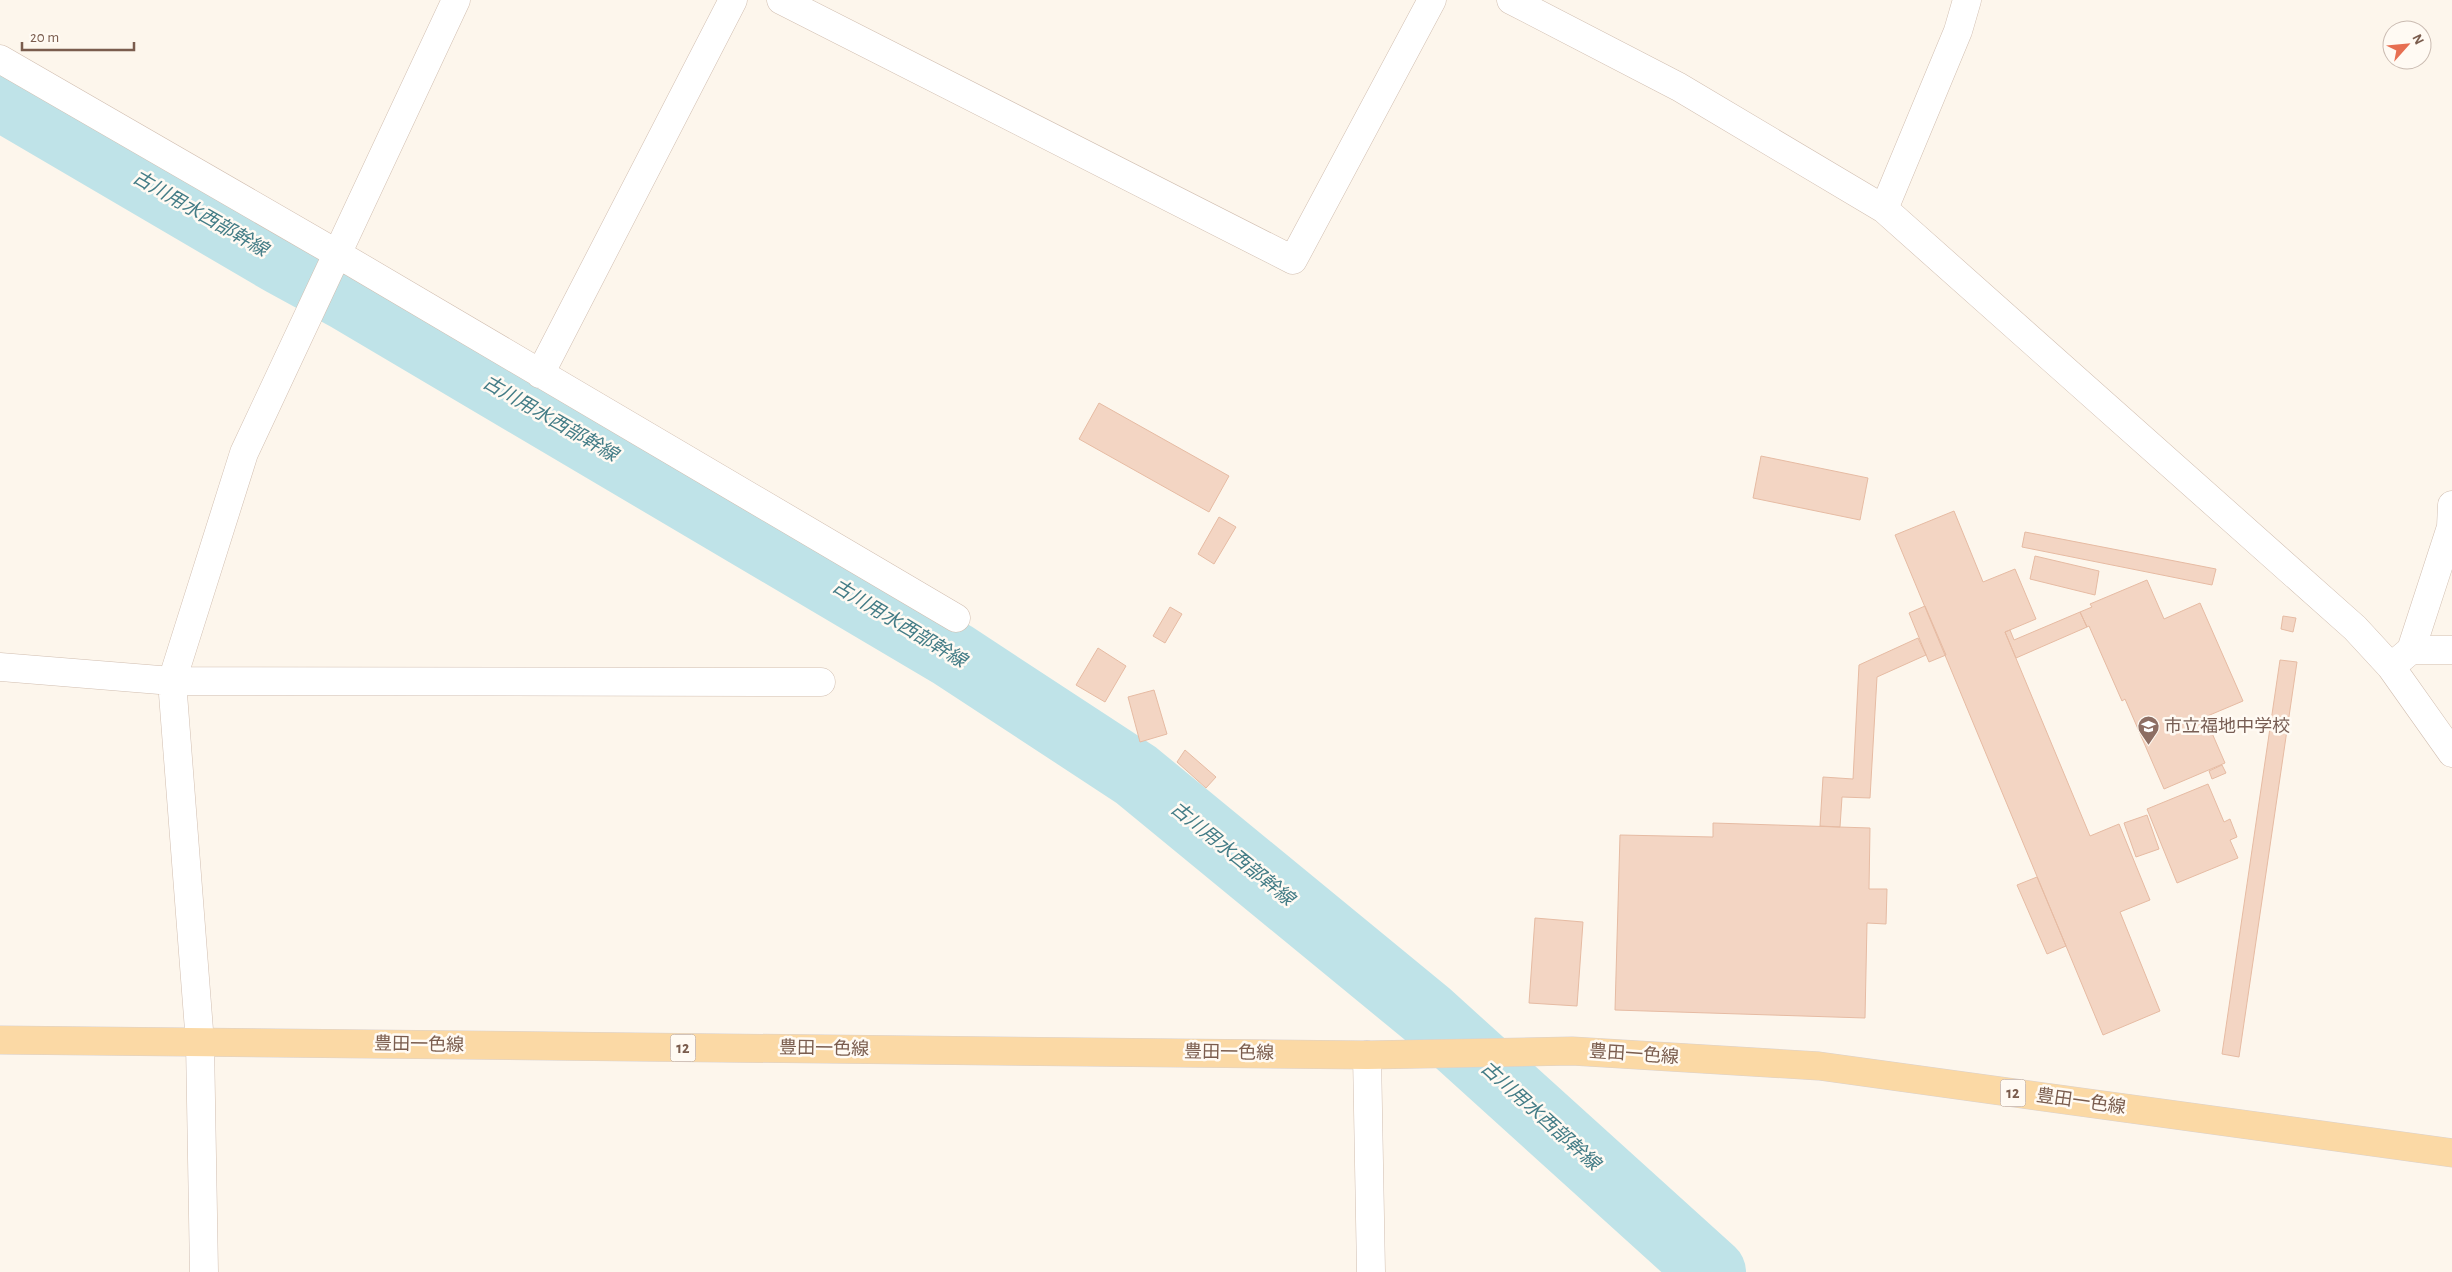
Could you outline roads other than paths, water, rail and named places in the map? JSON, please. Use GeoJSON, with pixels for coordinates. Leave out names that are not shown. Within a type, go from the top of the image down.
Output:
{"type":"FeatureCollection","features":[{"type":"Feature","properties":{"kind":"main road","name":"豊田一色線"},"geometry":{"type":"LineString","coordinates":[[0,1040],[1367,1055],[1572,1051],[1819,1066],[2452,1153]]}},
{"type":"Feature","properties":{"kind":"street"},"geometry":{"type":"LineString","coordinates":[[204,1272],[200,1042],[172,680],[244,453],[456,0]]}},
{"type":"Feature","properties":{"kind":"street"},"geometry":{"type":"LineString","coordinates":[[540,374],[733,0]]}},
{"type":"Feature","properties":{"kind":"street"},"geometry":{"type":"LineString","coordinates":[[781,0],[1293,260],[1432,0]]}},
{"type":"Feature","properties":{"kind":"street"},"geometry":{"type":"LineString","coordinates":[[1511,0],[1679,87],[1884,209],[2355,628],[2401,658],[2452,753]]}},
{"type":"Feature","properties":{"kind":"street"},"geometry":{"type":"LineString","coordinates":[[1884,209],[1958,30],[1967,0]]}},
{"type":"Feature","properties":{"kind":"street"},"geometry":{"type":"LineString","coordinates":[[0,59],[336,253],[956,618]]}},
{"type":"Feature","properties":{"kind":"street"},"geometry":{"type":"LineString","coordinates":[[2401,658],[2451,527],[2452,505]]}},
{"type":"Feature","properties":{"kind":"street"},"geometry":{"type":"LineString","coordinates":[[2401,658],[2452,650]]}},
{"type":"Feature","properties":{"kind":"street"},"geometry":{"type":"LineString","coordinates":[[0,667],[172,680],[821,682]]}},
{"type":"Feature","properties":{"kind":"street"},"geometry":{"type":"LineString","coordinates":[[1367,1055],[1371,1272]]}},
{"type":"Feature","properties":{"kind":"waterway","name":"古川用水西部幹線"},"geometry":{"type":"LineString","coordinates":[[0,96],[283,262],[349,298],[953,655],[1136,775],[1427,1014],[1712,1272]]}},
{"type":"Feature","properties":{"kind":"place","name":"市立福地中学校"},"geometry":{"type":"Point","coordinates":[2148,746]}}]}
